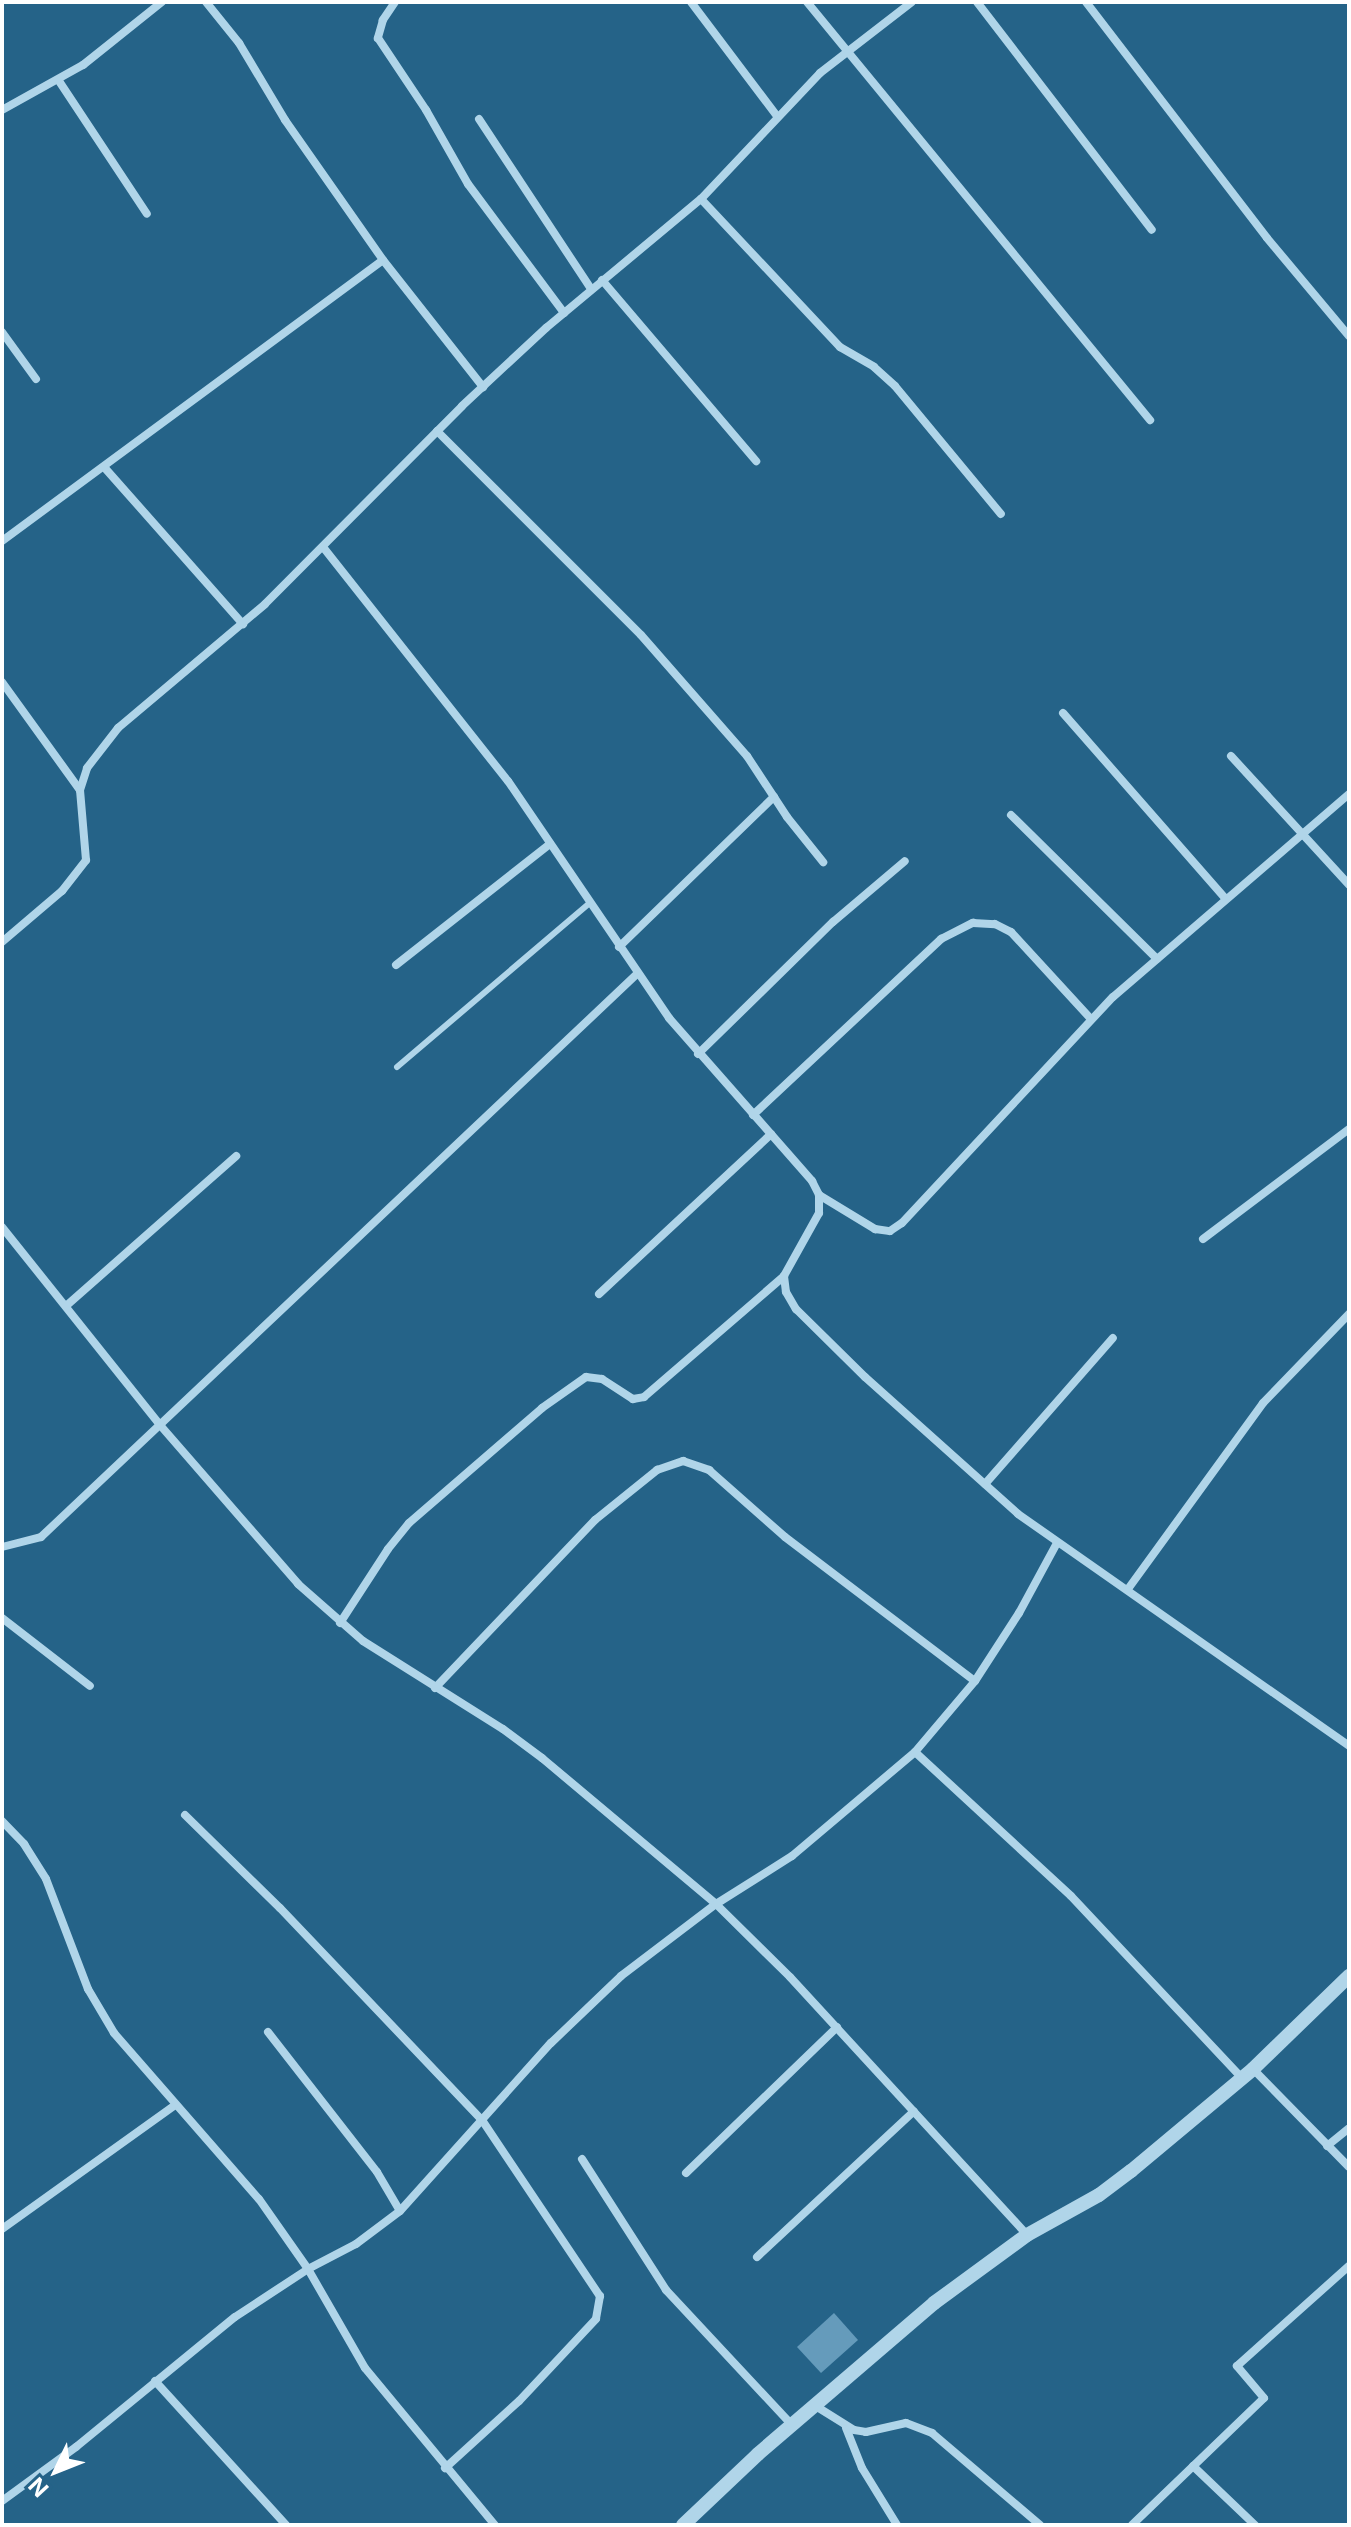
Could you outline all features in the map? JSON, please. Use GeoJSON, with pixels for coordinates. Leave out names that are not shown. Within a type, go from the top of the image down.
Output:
{"type":"FeatureCollection","features":[{"type":"Feature","properties":{"kind":"street"},"geometry":{"type":"LineString","coordinates":[[2,110],[59,81],[162,2]]}},
{"type":"Feature","properties":{"kind":"street"},"geometry":{"type":"LineString","coordinates":[[206,2],[239,43],[310,157],[383,260],[483,387]]}},
{"type":"Feature","properties":{"kind":"street"},"geometry":{"type":"LineString","coordinates":[[395,2],[383,20],[378,38],[426,110],[468,184],[564,313]]}},
{"type":"Feature","properties":{"kind":"street"},"geometry":{"type":"LineString","coordinates":[[691,2],[777,116]]}},
{"type":"Feature","properties":{"kind":"street"},"geometry":{"type":"LineString","coordinates":[[807,2],[1150,420]]}},
{"type":"Feature","properties":{"kind":"street"},"geometry":{"type":"LineString","coordinates":[[2,942],[69,885],[86,860],[80,790],[87,768],[118,728],[243,624],[437,431],[564,313],[701,199],[777,116],[845,52],[912,2]]}},
{"type":"Feature","properties":{"kind":"street"},"geometry":{"type":"LineString","coordinates":[[977,2],[1152,230]]}},
{"type":"Feature","properties":{"kind":"street"},"geometry":{"type":"LineString","coordinates":[[1086,2],[1267,238],[1349,336]]}},
{"type":"Feature","properties":{"kind":"street"},"geometry":{"type":"LineString","coordinates":[[59,81],[147,214]]}},
{"type":"Feature","properties":{"kind":"street"},"geometry":{"type":"LineString","coordinates":[[479,119],[591,289]]}},
{"type":"Feature","properties":{"kind":"street"},"geometry":{"type":"LineString","coordinates":[[701,199],[829,337],[895,386],[1001,514]]}},
{"type":"Feature","properties":{"kind":"street"},"geometry":{"type":"LineString","coordinates":[[2,541],[383,260]]}},
{"type":"Feature","properties":{"kind":"street"},"geometry":{"type":"LineString","coordinates":[[602,280],[756,461]]}},
{"type":"Feature","properties":{"kind":"street"},"geometry":{"type":"LineString","coordinates":[[2,332],[36,379]]}},
{"type":"Feature","properties":{"kind":"street"},"geometry":{"type":"LineString","coordinates":[[437,431],[641,635],[747,756],[823,862]]}},
{"type":"Feature","properties":{"kind":"street"},"geometry":{"type":"LineString","coordinates":[[104,467],[243,624]]}},
{"type":"Feature","properties":{"kind":"street"},"geometry":{"type":"LineString","coordinates":[[323,547],[465,721],[619,947],[698,1054],[796,1159],[819,1195],[875,1229],[890,1231],[902,1223],[1091,1019],[1349,794]]}},
{"type":"Feature","properties":{"kind":"street"},"geometry":{"type":"LineString","coordinates":[[2,682],[80,790]]}},
{"type":"Feature","properties":{"kind":"street"},"geometry":{"type":"LineString","coordinates":[[1063,713],[1226,899]]}},
{"type":"Feature","properties":{"kind":"street"},"geometry":{"type":"LineString","coordinates":[[1231,756],[1349,885]]}},
{"type":"Feature","properties":{"kind":"street"},"geometry":{"type":"LineString","coordinates":[[619,947],[774,797]]}},
{"type":"Feature","properties":{"kind":"street"},"geometry":{"type":"LineString","coordinates":[[1011,815],[1157,959]]}},
{"type":"Feature","properties":{"kind":"street"},"geometry":{"type":"LineString","coordinates":[[396,965],[550,844]]}},
{"type":"Feature","properties":{"kind":"street"},"geometry":{"type":"LineString","coordinates":[[698,1054],[799,953],[905,861]]}},
{"type":"Feature","properties":{"kind":"street"},"geometry":{"type":"LineString","coordinates":[[753,1115],[941,939],[973,923],[995,924],[1011,932],[1091,1019]]}},
{"type":"Feature","properties":{"kind":"street"},"geometry":{"type":"LineString","coordinates":[[2,1547],[41,1537],[638,973]]}},
{"type":"Feature","properties":{"kind":"street"},"geometry":{"type":"LineString","coordinates":[[1203,1239],[1349,1129]]}},
{"type":"Feature","properties":{"kind":"street"},"geometry":{"type":"LineString","coordinates":[[599,1294],[771,1134]]}},
{"type":"Feature","properties":{"kind":"street"},"geometry":{"type":"LineString","coordinates":[[66,1306],[236,1156]]}},
{"type":"Feature","properties":{"kind":"street"},"geometry":{"type":"LineString","coordinates":[[340,1623],[409,1523],[542,1408],[586,1377],[602,1379],[633,1399],[644,1397],[685,1365],[784,1276],[819,1213],[819,1195]]}},
{"type":"Feature","properties":{"kind":"street"},"geometry":{"type":"LineString","coordinates":[[2,1227],[160,1425],[298,1584],[340,1623],[542,1758],[716,1904],[837,2027],[1027,2235]]}},
{"type":"Feature","properties":{"kind":"street"},"geometry":{"type":"LineString","coordinates":[[784,1276],[786,1292],[815,1330],[985,1484],[1057,1543],[1128,1589],[1349,1746]]}},
{"type":"Feature","properties":{"kind":"street"},"geometry":{"type":"LineString","coordinates":[[1128,1589],[1263,1403],[1349,1314]]}},
{"type":"Feature","properties":{"kind":"street"},"geometry":{"type":"LineString","coordinates":[[985,1484],[1113,1338]]}},
{"type":"Feature","properties":{"kind":"street"},"geometry":{"type":"LineString","coordinates":[[435,1688],[595,1520],[657,1470],[683,1461],[709,1470],[785,1537],[975,1681]]}},
{"type":"Feature","properties":{"kind":"street"},"geometry":{"type":"LineString","coordinates":[[3,2497],[76,2447],[235,2317],[308,2269],[356,2244],[400,2211],[588,2006],[653,1950],[716,1904],[792,1856],[915,1752],[975,1681],[1019,1613],[1057,1543]]}},
{"type":"Feature","properties":{"kind":"street"},"geometry":{"type":"LineString","coordinates":[[2,1618],[90,1686]]}},
{"type":"Feature","properties":{"kind":"street"},"geometry":{"type":"LineString","coordinates":[[915,1752],[1071,1896],[1248,2073],[1349,2167]]}},
{"type":"Feature","properties":{"kind":"street"},"geometry":{"type":"LineString","coordinates":[[185,1815],[280,1908],[482,2120],[595,2284],[600,2307],[596,2319],[519,2401],[445,2468]]}},
{"type":"Feature","properties":{"kind":"street"},"geometry":{"type":"LineString","coordinates":[[2,1821],[24,1844],[46,1879],[98,2010],[175,2105],[259,2199],[308,2269],[365,2368],[495,2525]]}},
{"type":"Feature","properties":{"kind":"street"},"geometry":{"type":"LineString","coordinates":[[683,2525],[813,2405],[934,2303],[1027,2235],[1099,2195],[1131,2171],[1248,2073],[1349,1976]]}},
{"type":"Feature","properties":{"kind":"street"},"geometry":{"type":"LineString","coordinates":[[686,2173],[837,2027]]}},
{"type":"Feature","properties":{"kind":"street"},"geometry":{"type":"LineString","coordinates":[[268,2032],[368,2160],[400,2211]]}},
{"type":"Feature","properties":{"kind":"street"},"geometry":{"type":"LineString","coordinates":[[2,2229],[175,2105]]}},
{"type":"Feature","properties":{"kind":"street"},"geometry":{"type":"LineString","coordinates":[[757,2257],[914,2111]]}},
{"type":"Feature","properties":{"kind":"street"},"geometry":{"type":"LineString","coordinates":[[1327,2146],[1349,2128]]}},
{"type":"Feature","properties":{"kind":"street"},"geometry":{"type":"LineString","coordinates":[[582,2159],[666,2290],[792,2425]]}},
{"type":"Feature","properties":{"kind":"street"},"geometry":{"type":"LineString","coordinates":[[1132,2525],[1264,2398],[1237,2366],[1349,2266]]}},
{"type":"Feature","properties":{"kind":"street"},"geometry":{"type":"LineString","coordinates":[[155,2381],[286,2525]]}},
{"type":"Feature","properties":{"kind":"street"},"geometry":{"type":"LineString","coordinates":[[813,2405],[846,2428],[866,2432],[906,2423],[917,2425],[932,2433],[1040,2525]]}},
{"type":"Feature","properties":{"kind":"street"},"geometry":{"type":"LineString","coordinates":[[846,2428],[862,2468],[897,2525]]}},
{"type":"Feature","properties":{"kind":"street"},"geometry":{"type":"LineString","coordinates":[[1193,2466],[1255,2525]]}},
{"type":"Feature","properties":{"kind":"lane"},"geometry":{"type":"LineString","coordinates":[[397,1067],[590,903]]}},
{"type":"Feature","properties":{"kind":"building"},"geometry":{"type":"Polygon","coordinates":[[[834,2313],[858,2340],[821,2373],[797,2347],[834,2313]]]}}]}
